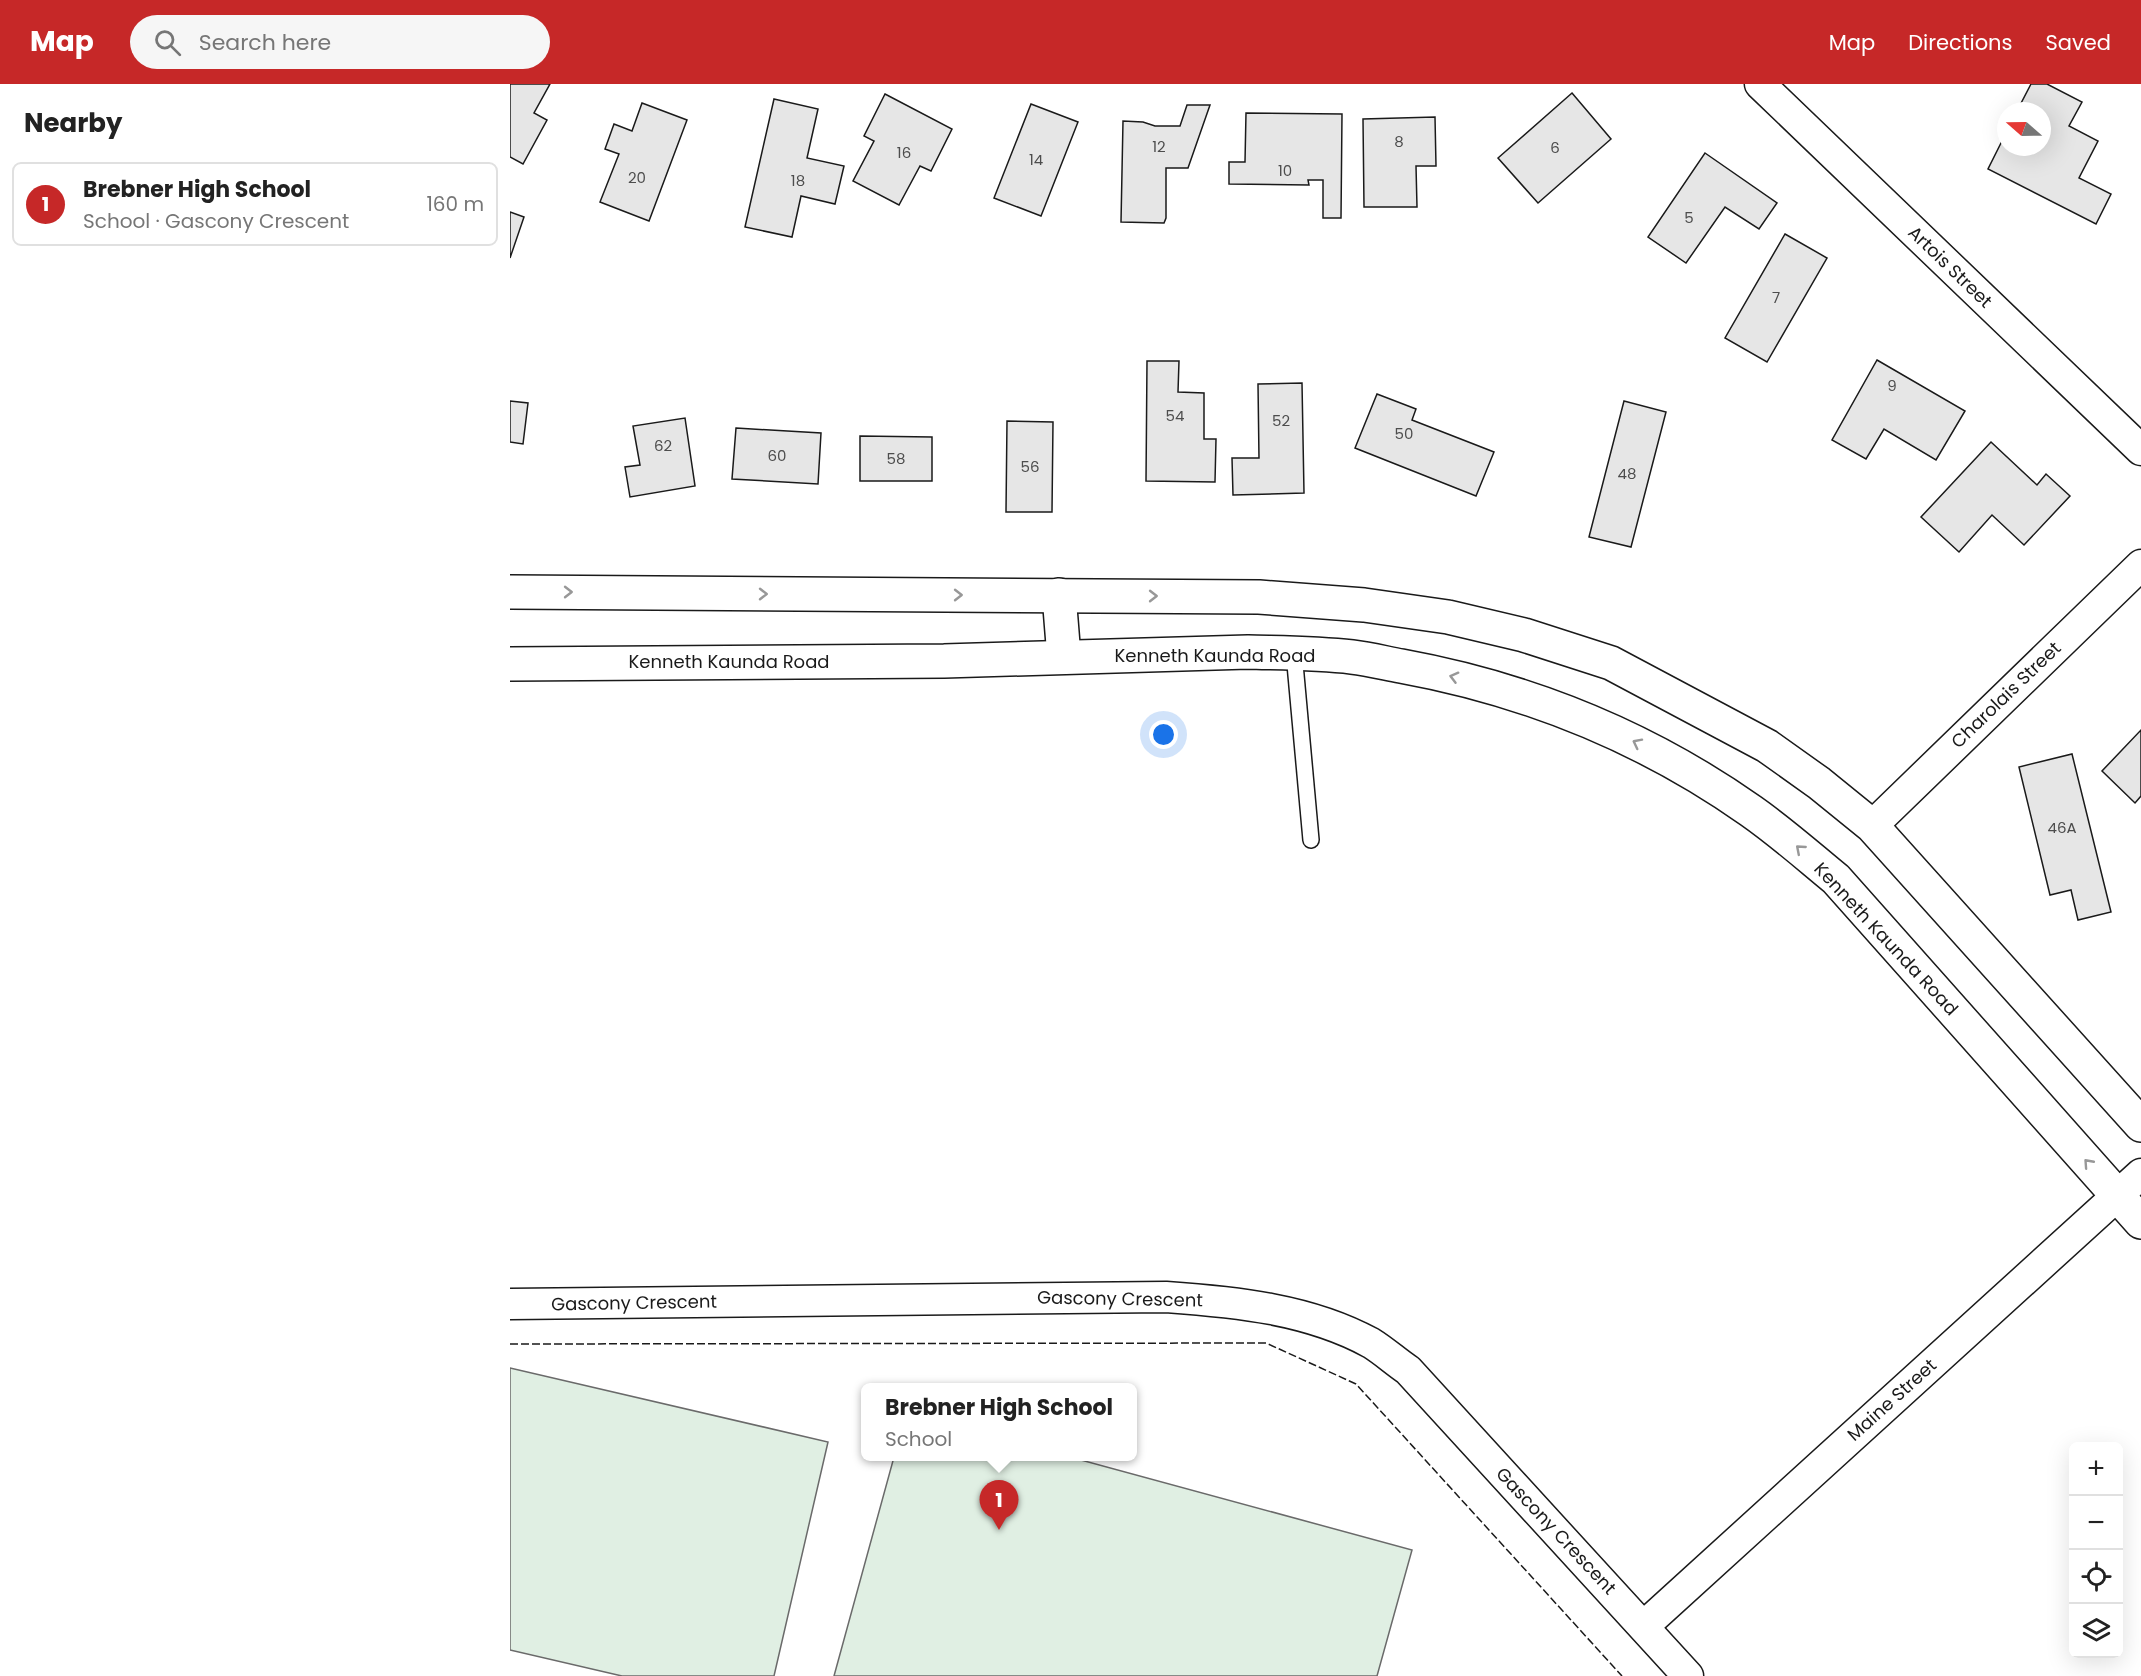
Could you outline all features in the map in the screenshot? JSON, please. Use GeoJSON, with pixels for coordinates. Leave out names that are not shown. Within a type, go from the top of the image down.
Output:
{"type":"FeatureCollection","features":[{"type":"Feature","properties":{"kind":"main road"},"geometry":{"type":"LineString","coordinates":[[510,592],[1259,597],[1364,605],[1448,617],[1524,634],[1611,663],[1767,746],[1819,783],[1872,826],[2141,1125]]}},
{"type":"Feature","properties":{"kind":"main road"},"geometry":{"type":"LineString","coordinates":[[1059,595],[1064,657]]}},
{"type":"Feature","properties":{"kind":"main road","name":"Kenneth Kaunda Road"},"geometry":{"type":"LineString","coordinates":[[510,664],[944,661],[1248,652],[1294,653],[1352,657],[1440,673],[1520,695],[1605,727],[1668,759],[1750,810],[1794,843],[1836,879],[2129,1185],[2141,1222]]}},
{"type":"Feature","properties":{"kind":"street","name":"Artois Street"},"geometry":{"type":"LineString","coordinates":[[1760,84],[2141,450]]}},
{"type":"Feature","properties":{"kind":"street","name":"Charolais Street"},"geometry":{"type":"LineString","coordinates":[[1872,826],[2141,565]]}},
{"type":"Feature","properties":{"kind":"street","name":"Maine Street"},"geometry":{"type":"LineString","coordinates":[[1644,1626],[2129,1185]]}},
{"type":"Feature","properties":{"kind":"street","name":"Gascony Crescent"},"geometry":{"type":"LineString","coordinates":[[510,1304],[1166,1297],[1223,1301],[1284,1312],[1334,1326],[1373,1344],[1408,1371],[1688,1676]]}},
{"type":"Feature","properties":{"kind":"lane"},"geometry":{"type":"LineString","coordinates":[[1294,653],[1311,840]]}},
{"type":"Feature","properties":{"kind":"green space"},"geometry":{"type":"Polygon","coordinates":[[[510,1368],[828,1442],[774,1676],[622,1676],[510,1650],[510,1368]]]}},
{"type":"Feature","properties":{"kind":"green space"},"geometry":{"type":"Polygon","coordinates":[[[893,1461],[1085,1461],[1412,1550],[1377,1676],[834,1676],[893,1461]]]}},
{"type":"Feature","properties":{"kind":"building"},"geometry":{"type":"Polygon","coordinates":[[[510,84],[550,84],[534,113],[547,120],[523,164],[510,157],[510,84]]]}},
{"type":"Feature","properties":{"kind":"building"},"geometry":{"type":"Polygon","coordinates":[[[2031,84],[2047,84],[2082,102],[2069,126],[2098,141],[2079,178],[2111,194],[2096,224],[1988,169],[1997,151],[1997,156],[2051,156],[2051,102],[2022,102],[2031,84]]]}},
{"type":"Feature","properties":{"kind":"building"},"geometry":{"type":"Polygon","coordinates":[[[1572,93],[1611,139],[1538,203],[1498,158],[1572,93]]]}},
{"type":"Feature","properties":{"kind":"building"},"geometry":{"type":"Polygon","coordinates":[[[885,94],[952,129],[931,171],[920,166],[899,205],[853,181],[874,141],[864,136],[885,94]]]}},
{"type":"Feature","properties":{"kind":"building"},"geometry":{"type":"Polygon","coordinates":[[[774,99],[818,109],[807,158],[844,166],[835,204],[801,196],[792,237],[745,227],[774,99]]]}},
{"type":"Feature","properties":{"kind":"building"},"geometry":{"type":"Polygon","coordinates":[[[642,103],[687,120],[649,221],[600,202],[619,154],[605,149],[614,124],[632,131],[642,103]]]}},
{"type":"Feature","properties":{"kind":"building"},"geometry":{"type":"Polygon","coordinates":[[[1031,104],[1078,122],[1041,216],[994,198],[1031,104]]]}},
{"type":"Feature","properties":{"kind":"building"},"geometry":{"type":"Polygon","coordinates":[[[1187,105],[1210,105],[1188,168],[1166,168],[1166,218],[1164,223],[1121,222],[1123,121],[1143,122],[1155,126],[1180,126],[1187,105]]]}},
{"type":"Feature","properties":{"kind":"building"},"geometry":{"type":"Polygon","coordinates":[[[1246,113],[1342,114],[1341,218],[1323,218],[1323,180],[1308,180],[1309,185],[1229,184],[1229,162],[1245,162],[1246,113]]]}},
{"type":"Feature","properties":{"kind":"building"},"geometry":{"type":"Polygon","coordinates":[[[1435,117],[1436,166],[1416,166],[1417,207],[1364,207],[1363,119],[1435,117]]]}},
{"type":"Feature","properties":{"kind":"building"},"geometry":{"type":"Polygon","coordinates":[[[1705,153],[1777,203],[1759,229],[1725,207],[1686,263],[1648,237],[1705,153]]]}},
{"type":"Feature","properties":{"kind":"building"},"geometry":{"type":"Polygon","coordinates":[[[510,212],[524,217],[510,258],[510,212]]]}},
{"type":"Feature","properties":{"kind":"building"},"geometry":{"type":"Polygon","coordinates":[[[1785,234],[1827,258],[1767,362],[1725,338],[1785,234]]]}},
{"type":"Feature","properties":{"kind":"building"},"geometry":{"type":"Polygon","coordinates":[[[1877,360],[1965,411],[1936,460],[1884,429],[1866,459],[1832,440],[1877,360]]]}},
{"type":"Feature","properties":{"kind":"building"},"geometry":{"type":"Polygon","coordinates":[[[1147,361],[1179,361],[1178,392],[1204,393],[1204,439],[1216,439],[1215,482],[1146,481],[1147,361]]]}},
{"type":"Feature","properties":{"kind":"building"},"geometry":{"type":"Polygon","coordinates":[[[1302,383],[1304,493],[1233,495],[1232,458],[1259,458],[1258,384],[1302,383]]]}},
{"type":"Feature","properties":{"kind":"building"},"geometry":{"type":"Polygon","coordinates":[[[1377,394],[1416,409],[1412,420],[1494,452],[1476,496],[1355,448],[1377,394]]]}},
{"type":"Feature","properties":{"kind":"building"},"geometry":{"type":"Polygon","coordinates":[[[510,401],[528,403],[523,444],[510,442],[510,401]]]}},
{"type":"Feature","properties":{"kind":"building"},"geometry":{"type":"Polygon","coordinates":[[[1624,401],[1666,412],[1631,547],[1589,537],[1624,401]]]}},
{"type":"Feature","properties":{"kind":"building"},"geometry":{"type":"Polygon","coordinates":[[[685,418],[695,486],[630,497],[625,467],[640,465],[633,426],[685,418]]]}},
{"type":"Feature","properties":{"kind":"building"},"geometry":{"type":"Polygon","coordinates":[[[1007,421],[1053,422],[1052,512],[1006,512],[1007,421]]]}},
{"type":"Feature","properties":{"kind":"building"},"geometry":{"type":"Polygon","coordinates":[[[736,428],[821,433],[818,484],[732,479],[736,428]]]}},
{"type":"Feature","properties":{"kind":"building"},"geometry":{"type":"Polygon","coordinates":[[[860,436],[932,437],[932,481],[860,481],[860,436]]]}},
{"type":"Feature","properties":{"kind":"building"},"geometry":{"type":"Polygon","coordinates":[[[1991,442],[2037,485],[2046,474],[2070,496],[2024,545],[1992,515],[1959,552],[1921,517],[1991,442]]]}},
{"type":"Feature","properties":{"kind":"building"},"geometry":{"type":"Polygon","coordinates":[[[2141,730],[2141,796],[2135,803],[2102,771],[2141,730]]]}},
{"type":"Feature","properties":{"kind":"building"},"geometry":{"type":"Polygon","coordinates":[[[2072,754],[2111,912],[2078,920],[2071,890],[2050,895],[2019,767],[2072,754]]]}},
{"type":"Feature","properties":{"kind":"fence"},"geometry":{"type":"LineString","coordinates":[[510,1344],[1266,1343],[1356,1384],[1622,1676]]}},
{"type":"Feature","properties":{"kind":"place","name":"Brebner High School"},"geometry":{"type":"Point","coordinates":[999,1530]}}]}
